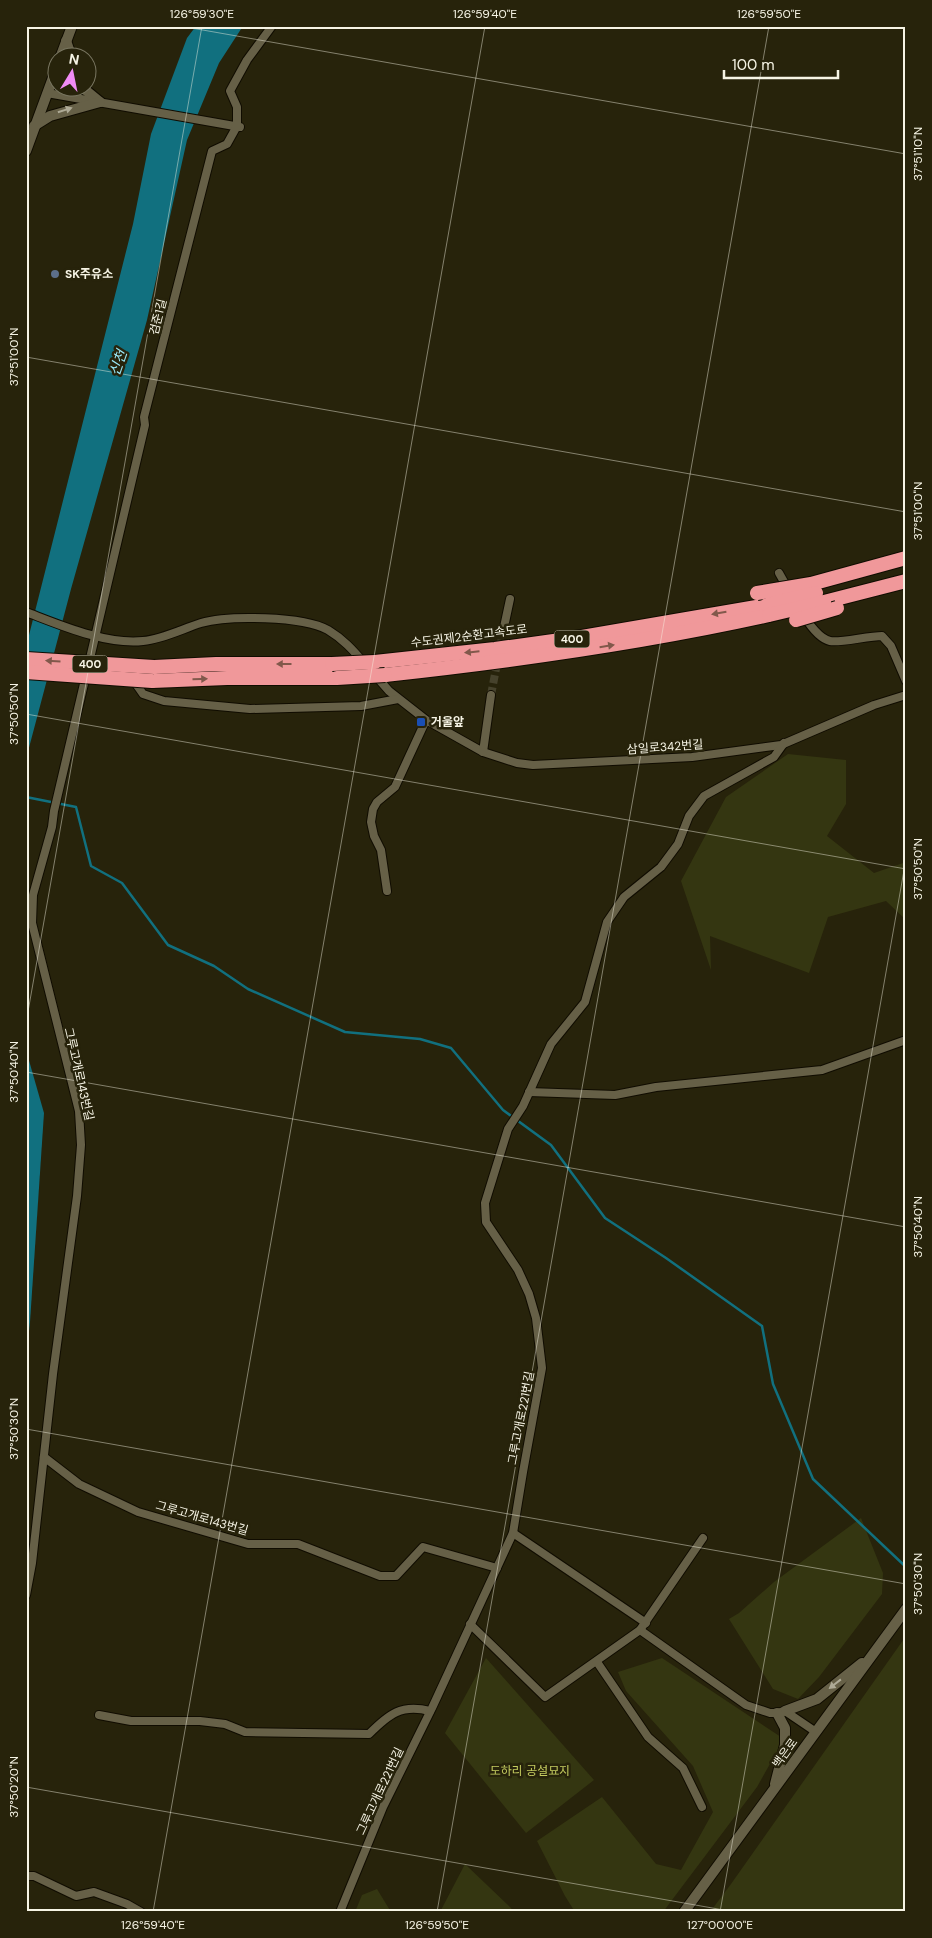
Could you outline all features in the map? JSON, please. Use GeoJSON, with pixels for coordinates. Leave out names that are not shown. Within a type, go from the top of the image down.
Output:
{"type":"FeatureCollection","features":[{"type":"Feature","properties":{"kind":"highway"},"geometry":{"type":"LineString","coordinates":[[757,593],[817,593],[906,558]]}},
{"type":"Feature","properties":{"kind":"highway","name":"수도권제2순환고속도로"},"geometry":{"type":"LineString","coordinates":[[26,672],[153,674],[227,678],[336,678],[443,669],[697,631],[768,610],[906,564]]}},
{"type":"Feature","properties":{"kind":"highway","name":"수도권제2순환고속도로"},"geometry":{"type":"LineString","coordinates":[[817,593],[906,581]]}},
{"type":"Feature","properties":{"kind":"highway"},"geometry":{"type":"LineString","coordinates":[[796,620],[906,585]]}},
{"type":"Feature","properties":{"kind":"highway","name":"수도권제2순환고속도로"},"geometry":{"type":"LineString","coordinates":[[26,659],[153,674],[216,664],[375,662],[582,638],[768,610]]}},
{"type":"Feature","properties":{"kind":"highway"},"geometry":{"type":"LineString","coordinates":[[495,649],[612,628]]}},
{"type":"Feature","properties":{"kind":"highway"},"geometry":{"type":"LineString","coordinates":[[443,669],[580,659]]}},
{"type":"Feature","properties":{"kind":"main road"},"geometry":{"type":"LineString","coordinates":[[64,48],[72,26]]}},
{"type":"Feature","properties":{"kind":"main road"},"geometry":{"type":"LineString","coordinates":[[66,41],[68,48]]}},
{"type":"Feature","properties":{"kind":"main road"},"geometry":{"type":"LineString","coordinates":[[27,148],[47,93]]}},
{"type":"Feature","properties":{"kind":"main road"},"geometry":{"type":"LineString","coordinates":[[95,98],[100,102]]}},
{"type":"Feature","properties":{"kind":"main road"},"geometry":{"type":"LineString","coordinates":[[34,128],[50,116],[100,102]]}},
{"type":"Feature","properties":{"kind":"main road","name":"백은로"},"geometry":{"type":"LineString","coordinates":[[684,1912],[906,1609]]}},
{"type":"Feature","properties":{"kind":"main road"},"geometry":{"type":"LineString","coordinates":[[774,1790],[785,1745],[785,1728],[781,1712],[817,1698],[873,1654]]}},
{"type":"Feature","properties":{"kind":"street"},"geometry":{"type":"LineString","coordinates":[[47,93],[239,126],[237,107],[230,91],[247,60],[272,26]]}},
{"type":"Feature","properties":{"kind":"street","name":"검준1길"},"geometry":{"type":"LineString","coordinates":[[93,636],[145,425],[144,417],[212,151],[227,144],[239,126]]}},
{"type":"Feature","properties":{"kind":"street"},"geometry":{"type":"LineString","coordinates":[[779,574],[807,620],[823,638],[831,642],[882,636],[891,646],[906,681]]}},
{"type":"Feature","properties":{"kind":"street"},"geometry":{"type":"LineString","coordinates":[[504,627],[510,599]]}},
{"type":"Feature","properties":{"kind":"street","name":"삼일로342번길"},"geometry":{"type":"LineString","coordinates":[[26,612],[93,636],[132,642],[144,641],[202,623],[240,618],[292,620],[326,629],[346,643],[398,699],[426,720],[483,752],[517,763],[533,765],[566,765],[692,757],[743,751],[784,743],[874,705],[906,696]]}},
{"type":"Feature","properties":{"kind":"street","name":"그루고개로143번길"},"geometry":{"type":"LineString","coordinates":[[26,1595],[32,1563],[77,1196],[81,1145],[78,1111],[32,923],[33,895],[52,827],[93,636]]}},
{"type":"Feature","properties":{"kind":"street"},"geometry":{"type":"LineString","coordinates":[[136,684],[143,694],[164,701],[250,709],[361,706],[398,699]]}},
{"type":"Feature","properties":{"kind":"street"},"geometry":{"type":"LineString","coordinates":[[483,752],[491,695]]}},
{"type":"Feature","properties":{"kind":"street"},"geometry":{"type":"LineString","coordinates":[[387,891],[381,850],[370,822],[372,809],[395,787],[426,720]]}},
{"type":"Feature","properties":{"kind":"street","name":"그루고개로221번길"},"geometry":{"type":"LineString","coordinates":[[340,1912],[383,1808],[513,1533],[542,1368],[536,1318],[529,1294],[518,1270],[486,1222],[485,1203],[508,1129],[523,1106],[551,1044],[585,1002],[607,922],[624,897],[661,867],[678,844],[689,816],[704,796],[774,756],[784,743]]}},
{"type":"Feature","properties":{"kind":"street"},"geometry":{"type":"LineString","coordinates":[[529,1092],[615,1095],[656,1087],[822,1070],[906,1040]]}},
{"type":"Feature","properties":{"kind":"street","name":"그루고개로143번길"},"geometry":{"type":"LineString","coordinates":[[44,1457],[79,1484],[138,1512],[248,1544],[298,1544],[380,1576],[396,1576],[423,1546],[497,1568]]}},
{"type":"Feature","properties":{"kind":"street"},"geometry":{"type":"LineString","coordinates":[[513,1533],[646,1623]]}},
{"type":"Feature","properties":{"kind":"street"},"geometry":{"type":"LineString","coordinates":[[470,1624],[545,1697],[598,1662],[640,1630],[704,1538]]}},
{"type":"Feature","properties":{"kind":"street"},"geometry":{"type":"LineString","coordinates":[[640,1630],[746,1706],[781,1712],[816,1732]]}},
{"type":"Feature","properties":{"kind":"street"},"geometry":{"type":"LineString","coordinates":[[598,1662],[648,1737],[683,1768],[702,1807]]}},
{"type":"Feature","properties":{"kind":"street"},"geometry":{"type":"LineString","coordinates":[[99,1715],[131,1721],[200,1721],[225,1724],[245,1732],[369,1734],[386,1718],[408,1707],[430,1711]]}},
{"type":"Feature","properties":{"kind":"street"},"geometry":{"type":"LineString","coordinates":[[26,1876],[34,1876],[76,1896],[94,1892],[127,1904],[141,1912]]}},
{"type":"Feature","properties":{"kind":"green space"},"geometry":{"type":"Polygon","coordinates":[[[788,754],[846,760],[846,804],[827,836],[874,873],[906,862],[906,920],[886,901],[828,917],[809,973],[710,936],[711,970],[681,881],[726,797],[788,754]]]}},
{"type":"Feature","properties":{"kind":"green space"},"geometry":{"type":"Polygon","coordinates":[[[861,1518],[883,1573],[882,1594],[819,1677],[798,1699],[773,1689],[729,1619],[739,1613],[774,1582],[861,1518]]]}},
{"type":"Feature","properties":{"kind":"green space"},"geometry":{"type":"Polygon","coordinates":[[[906,1636],[906,1912],[710,1912],[731,1884],[906,1636]]]}},
{"type":"Feature","properties":{"kind":"green space","name":"도하리 공설묘지"},"geometry":{"type":"Polygon","coordinates":[[[486,1658],[594,1780],[526,1833],[445,1733],[486,1658]]]}},
{"type":"Feature","properties":{"kind":"green space"},"geometry":{"type":"Polygon","coordinates":[[[662,1658],[784,1739],[757,1787],[663,1912],[575,1912],[537,1841],[602,1797],[656,1864],[681,1870],[713,1812],[693,1766],[626,1691],[618,1672],[662,1658]]]}},
{"type":"Feature","properties":{"kind":"green space"},"geometry":{"type":"Polygon","coordinates":[[[465,1864],[511,1908],[513,1912],[440,1912],[465,1864]]]}},
{"type":"Feature","properties":{"kind":"green space"},"geometry":{"type":"Polygon","coordinates":[[[377,1889],[391,1912],[355,1912],[362,1895],[377,1889]]]}},
{"type":"Feature","properties":{"kind":"water","name":"신천"},"geometry":{"type":"Polygon","coordinates":[[[196,26],[243,26],[219,63],[187,140],[147,320],[71,589],[26,759],[26,647],[133,224],[151,134],[187,38],[196,26]]]}},
{"type":"Feature","properties":{"kind":"water"},"geometry":{"type":"Polygon","coordinates":[[[26,1050],[44,1113],[26,1358],[26,1050]]]}},
{"type":"Feature","properties":{"kind":"waterway"},"geometry":{"type":"LineString","coordinates":[[26,797],[76,807],[91,866],[122,883],[168,945],[214,966],[248,989],[345,1032],[420,1039],[451,1048],[503,1110],[551,1145],[605,1218],[666,1258],[762,1326],[773,1384],[813,1479],[906,1567]]}},
{"type":"Feature","properties":{"kind":"tunnel"},"geometry":{"type":"LineString","coordinates":[[491,695],[504,627]]}},
{"type":"Feature","properties":{"kind":"place","name":"SK주유소"},"geometry":{"type":"Point","coordinates":[55,274]}},
{"type":"Feature","properties":{"kind":"place","name":"거울앞"},"geometry":{"type":"Point","coordinates":[421,722]}}]}
